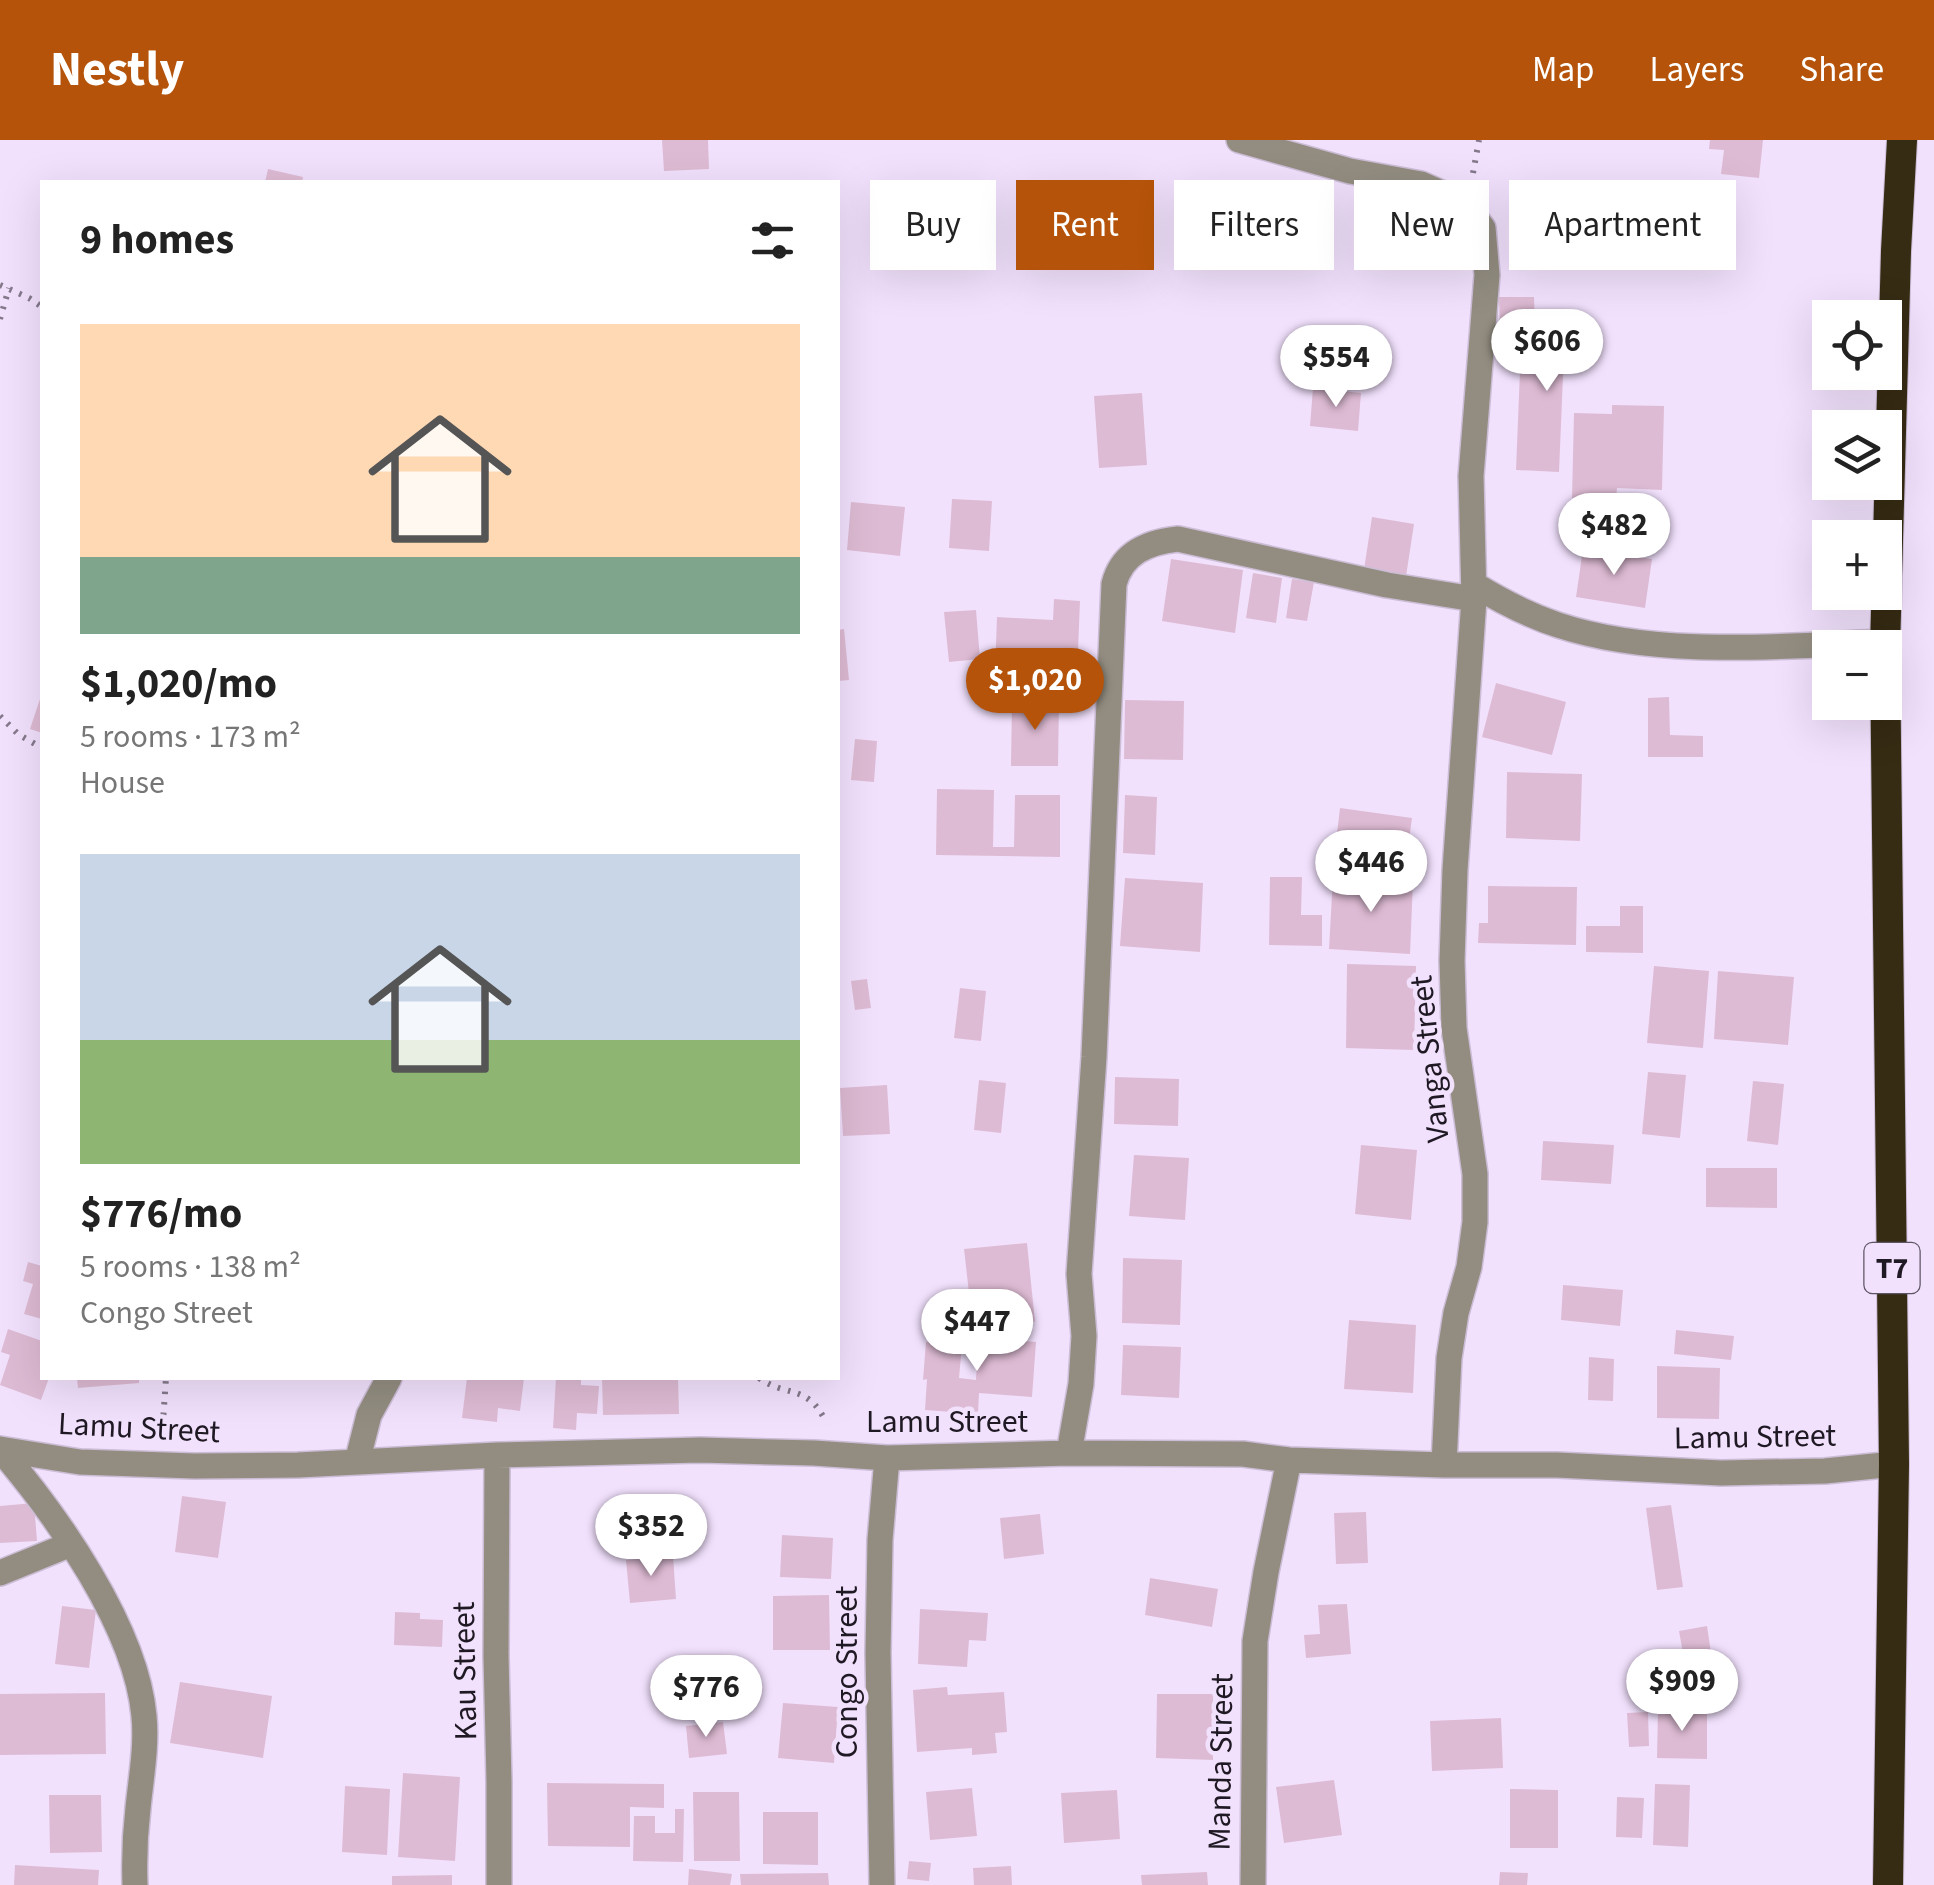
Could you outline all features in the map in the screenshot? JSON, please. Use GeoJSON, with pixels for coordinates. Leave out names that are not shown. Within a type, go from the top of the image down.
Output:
{"type":"FeatureCollection","features":[{"type":"Feature","properties":{"kind":"highway","name":"T7"},"geometry":{"type":"LineString","coordinates":[[1885,630],[1902,140]]}},
{"type":"Feature","properties":{"kind":"highway","name":"T7"},"geometry":{"type":"LineString","coordinates":[[1886,720],[1894,1464],[1888,1885]]}},
{"type":"Feature","properties":{"kind":"street","name":"Vanga Street"},"geometry":{"type":"LineString","coordinates":[[1240,140],[1350,171],[1420,184],[1464,203],[1483,228],[1486,276],[1471,476],[1474,592],[1452,961],[1454,1028],[1475,1174],[1475,1222],[1449,1358],[1444,1465]]}},
{"type":"Feature","properties":{"kind":"street"},"geometry":{"type":"LineString","coordinates":[[1069,1453],[1081,1384],[1084,1336],[1079,1274],[1094,1056],[1114,584],[1129,556],[1156,542],[1178,539],[1387,585],[1474,592],[1560,626],[1619,639],[1688,648],[1812,647]]}},
{"type":"Feature","properties":{"kind":"street"},"geometry":{"type":"LineString","coordinates":[[357,1462],[369,1415],[388,1380]]}},
{"type":"Feature","properties":{"kind":"street"},"geometry":{"type":"LineString","coordinates":[[0,1449],[30,1484],[71,1544],[114,1618],[138,1674],[145,1719],[135,1885]]}},
{"type":"Feature","properties":{"kind":"street","name":"Lamu Street"},"geometry":{"type":"LineString","coordinates":[[0,1449],[80,1462],[160,1465],[298,1466],[498,1455],[700,1450],[887,1458],[1243,1454],[1288,1460],[1556,1464],[1721,1473],[1825,1471],[1894,1464]]}},
{"type":"Feature","properties":{"kind":"street","name":"Kau Street"},"geometry":{"type":"LineString","coordinates":[[498,1455],[499,1885]]}},
{"type":"Feature","properties":{"kind":"street","name":"Congo Street"},"geometry":{"type":"LineString","coordinates":[[882,1885],[878,1653],[880,1540],[887,1458]]}},
{"type":"Feature","properties":{"kind":"street","name":"Manda Street"},"geometry":{"type":"LineString","coordinates":[[1252,1885],[1255,1640],[1288,1460]]}},
{"type":"Feature","properties":{"kind":"street"},"geometry":{"type":"LineString","coordinates":[[0,1573],[71,1544]]}},
{"type":"Feature","properties":{"kind":"path"},"geometry":{"type":"LineString","coordinates":[[0,285],[40,306]]}},
{"type":"Feature","properties":{"kind":"path"},"geometry":{"type":"LineString","coordinates":[[0,319],[9,288]]}},
{"type":"Feature","properties":{"kind":"path"},"geometry":{"type":"LineString","coordinates":[[0,716],[18,734],[40,747]]}},
{"type":"Feature","properties":{"kind":"path"},"geometry":{"type":"LineString","coordinates":[[160,1465],[166,1380]]}},
{"type":"Feature","properties":{"kind":"path"},"geometry":{"type":"LineString","coordinates":[[763,1380],[805,1396],[823,1415],[841,1455]]}},
{"type":"Feature","properties":{"kind":"building"},"geometry":{"type":"Polygon","coordinates":[[[662,140],[708,140],[709,169],[664,171],[662,140]]]}},
{"type":"Feature","properties":{"kind":"building"},"geometry":{"type":"Polygon","coordinates":[[[1710,140],[1763,140],[1759,178],[1721,174],[1724,150],[1709,149],[1710,140]]]}},
{"type":"Feature","properties":{"kind":"building"},"geometry":{"type":"Polygon","coordinates":[[[268,169],[303,177],[302,180],[265,180],[268,169]]]}},
{"type":"Feature","properties":{"kind":"building"},"geometry":{"type":"Polygon","coordinates":[[[1499,297],[1534,297],[1535,326],[1500,327],[1499,297]]]}},
{"type":"Feature","properties":{"kind":"building"},"geometry":{"type":"Polygon","coordinates":[[[1554,316],[1593,318],[1591,353],[1564,352],[1559,472],[1516,470],[1521,346],[1553,347],[1554,316]]]}},
{"type":"Feature","properties":{"kind":"building"},"geometry":{"type":"Polygon","coordinates":[[[1313,388],[1361,393],[1358,431],[1310,426],[1313,388]]]}},
{"type":"Feature","properties":{"kind":"building"},"geometry":{"type":"Polygon","coordinates":[[[1142,393],[1147,465],[1099,468],[1094,396],[1142,393]]]}},
{"type":"Feature","properties":{"kind":"building"},"geometry":{"type":"Polygon","coordinates":[[[1612,405],[1664,406],[1662,490],[1617,488],[1616,499],[1572,498],[1574,413],[1612,414],[1612,405]]]}},
{"type":"Feature","properties":{"kind":"building"},"geometry":{"type":"Polygon","coordinates":[[[952,499],[992,501],[989,551],[949,548],[952,499]]]}},
{"type":"Feature","properties":{"kind":"building"},"geometry":{"type":"Polygon","coordinates":[[[851,502],[905,507],[900,556],[847,550],[851,502]]]}},
{"type":"Feature","properties":{"kind":"building"},"geometry":{"type":"Polygon","coordinates":[[[1372,517],[1414,524],[1405,583],[1363,576],[1372,517]]]}},
{"type":"Feature","properties":{"kind":"building"},"geometry":{"type":"Polygon","coordinates":[[[1583,549],[1652,559],[1645,608],[1576,597],[1583,549]]]}},
{"type":"Feature","properties":{"kind":"building"},"geometry":{"type":"Polygon","coordinates":[[[1171,559],[1243,570],[1235,633],[1162,621],[1171,559]]]}},
{"type":"Feature","properties":{"kind":"building"},"geometry":{"type":"Polygon","coordinates":[[[1253,573],[1282,578],[1276,623],[1246,618],[1253,573]]]}},
{"type":"Feature","properties":{"kind":"building"},"geometry":{"type":"Polygon","coordinates":[[[1292,579],[1314,582],[1307,621],[1286,618],[1292,579]]]}},
{"type":"Feature","properties":{"kind":"building"},"geometry":{"type":"Polygon","coordinates":[[[1054,599],[1080,601],[1077,674],[995,671],[997,617],[1053,620],[1054,599]]]}},
{"type":"Feature","properties":{"kind":"building"},"geometry":{"type":"Polygon","coordinates":[[[976,610],[980,659],[949,662],[944,612],[976,610]]]}},
{"type":"Feature","properties":{"kind":"building"},"geometry":{"type":"Polygon","coordinates":[[[844,629],[849,680],[840,681],[840,630],[844,629]]]}},
{"type":"Feature","properties":{"kind":"building"},"geometry":{"type":"Polygon","coordinates":[[[1496,683],[1566,702],[1552,755],[1482,737],[1496,683]]]}},
{"type":"Feature","properties":{"kind":"building"},"geometry":{"type":"Polygon","coordinates":[[[1669,697],[1670,735],[1703,736],[1703,757],[1648,757],[1648,698],[1669,697]]]}},
{"type":"Feature","properties":{"kind":"building"},"geometry":{"type":"Polygon","coordinates":[[[40,699],[40,732],[30,729],[40,699]]]}},
{"type":"Feature","properties":{"kind":"building"},"geometry":{"type":"Polygon","coordinates":[[[1012,699],[1059,700],[1058,766],[1011,766],[1012,699]]]}},
{"type":"Feature","properties":{"kind":"building"},"geometry":{"type":"Polygon","coordinates":[[[1125,700],[1184,701],[1183,760],[1124,759],[1125,700]]]}},
{"type":"Feature","properties":{"kind":"building"},"geometry":{"type":"Polygon","coordinates":[[[855,739],[877,741],[874,782],[851,780],[855,739]]]}},
{"type":"Feature","properties":{"kind":"building"},"geometry":{"type":"Polygon","coordinates":[[[1507,772],[1582,774],[1580,841],[1506,838],[1507,772]]]}},
{"type":"Feature","properties":{"kind":"building"},"geometry":{"type":"Polygon","coordinates":[[[937,789],[994,790],[993,847],[1014,847],[1015,795],[1060,795],[1060,857],[936,855],[937,789]]]}},
{"type":"Feature","properties":{"kind":"building"},"geometry":{"type":"Polygon","coordinates":[[[1125,795],[1157,797],[1155,855],[1123,853],[1125,795]]]}},
{"type":"Feature","properties":{"kind":"building"},"geometry":{"type":"Polygon","coordinates":[[[1340,808],[1412,818],[1405,868],[1334,859],[1340,808]]]}},
{"type":"Feature","properties":{"kind":"building"},"geometry":{"type":"Polygon","coordinates":[[[1270,877],[1302,877],[1301,915],[1322,915],[1322,946],[1269,945],[1270,877]]]}},
{"type":"Feature","properties":{"kind":"building"},"geometry":{"type":"Polygon","coordinates":[[[1333,877],[1413,881],[1410,954],[1329,949],[1333,877]]]}},
{"type":"Feature","properties":{"kind":"building"},"geometry":{"type":"Polygon","coordinates":[[[1125,878],[1203,883],[1200,952],[1120,946],[1125,878]]]}},
{"type":"Feature","properties":{"kind":"building"},"geometry":{"type":"Polygon","coordinates":[[[1488,886],[1577,887],[1576,945],[1478,943],[1479,923],[1488,923],[1488,886]]]}},
{"type":"Feature","properties":{"kind":"building"},"geometry":{"type":"Polygon","coordinates":[[[1620,906],[1643,906],[1643,953],[1586,952],[1586,926],[1620,926],[1620,906]]]}},
{"type":"Feature","properties":{"kind":"building"},"geometry":{"type":"Polygon","coordinates":[[[1347,964],[1416,966],[1414,1050],[1346,1048],[1347,964]]]}},
{"type":"Feature","properties":{"kind":"building"},"geometry":{"type":"Polygon","coordinates":[[[1654,966],[1709,971],[1703,1048],[1647,1043],[1654,966]]]}},
{"type":"Feature","properties":{"kind":"building"},"geometry":{"type":"Polygon","coordinates":[[[1718,971],[1794,977],[1788,1045],[1714,1039],[1718,971]]]}},
{"type":"Feature","properties":{"kind":"building"},"geometry":{"type":"Polygon","coordinates":[[[867,979],[871,1008],[855,1010],[851,981],[867,979]]]}},
{"type":"Feature","properties":{"kind":"building"},"geometry":{"type":"Polygon","coordinates":[[[960,988],[986,991],[981,1041],[954,1038],[960,988]]]}},
{"type":"Feature","properties":{"kind":"building"},"geometry":{"type":"Polygon","coordinates":[[[1648,1072],[1686,1075],[1680,1138],[1642,1134],[1648,1072]]]}},
{"type":"Feature","properties":{"kind":"building"},"geometry":{"type":"Polygon","coordinates":[[[1115,1077],[1179,1079],[1178,1126],[1114,1124],[1115,1077]]]}},
{"type":"Feature","properties":{"kind":"building"},"geometry":{"type":"Polygon","coordinates":[[[979,1080],[1006,1083],[1001,1133],[974,1130],[979,1080]]]}},
{"type":"Feature","properties":{"kind":"building"},"geometry":{"type":"Polygon","coordinates":[[[1753,1081],[1784,1084],[1778,1145],[1747,1141],[1753,1081]]]}},
{"type":"Feature","properties":{"kind":"building"},"geometry":{"type":"Polygon","coordinates":[[[887,1085],[890,1134],[843,1136],[840,1088],[887,1085]]]}},
{"type":"Feature","properties":{"kind":"building"},"geometry":{"type":"Polygon","coordinates":[[[1543,1141],[1614,1145],[1611,1184],[1541,1180],[1543,1141]]]}},
{"type":"Feature","properties":{"kind":"building"},"geometry":{"type":"Polygon","coordinates":[[[1361,1145],[1417,1150],[1411,1220],[1355,1214],[1361,1145]]]}},
{"type":"Feature","properties":{"kind":"building"},"geometry":{"type":"Polygon","coordinates":[[[1134,1155],[1189,1158],[1185,1220],[1129,1216],[1134,1155]]]}},
{"type":"Feature","properties":{"kind":"building"},"geometry":{"type":"Polygon","coordinates":[[[1706,1168],[1777,1168],[1777,1208],[1706,1207],[1706,1168]]]}},
{"type":"Feature","properties":{"kind":"building"},"geometry":{"type":"Polygon","coordinates":[[[1027,1243],[1035,1322],[973,1328],[964,1249],[1027,1243]]]}},
{"type":"Feature","properties":{"kind":"building"},"geometry":{"type":"Polygon","coordinates":[[[1123,1258],[1182,1260],[1180,1325],[1122,1323],[1123,1258]]]}},
{"type":"Feature","properties":{"kind":"building"},"geometry":{"type":"Polygon","coordinates":[[[28,1262],[40,1265],[40,1318],[24,1314],[33,1284],[23,1281],[28,1262]]]}},
{"type":"Feature","properties":{"kind":"building"},"geometry":{"type":"Polygon","coordinates":[[[1563,1285],[1623,1290],[1620,1326],[1561,1320],[1563,1285]]]}},
{"type":"Feature","properties":{"kind":"building"},"geometry":{"type":"Polygon","coordinates":[[[1349,1320],[1416,1325],[1413,1393],[1344,1389],[1349,1320]]]}},
{"type":"Feature","properties":{"kind":"building"},"geometry":{"type":"Polygon","coordinates":[[[8,1329],[40,1340],[40,1380],[48,1380],[41,1400],[0,1385],[10,1355],[1,1352],[8,1329]]]}},
{"type":"Feature","properties":{"kind":"building"},"geometry":{"type":"Polygon","coordinates":[[[1676,1330],[1734,1336],[1731,1360],[1674,1354],[1676,1330]]]}},
{"type":"Feature","properties":{"kind":"building"},"geometry":{"type":"Polygon","coordinates":[[[978,1338],[1036,1342],[1032,1397],[979,1393],[978,1414],[925,1410],[926,1342],[962,1345],[959,1378],[976,1380],[978,1338]]]}},
{"type":"Feature","properties":{"kind":"building"},"geometry":{"type":"Polygon","coordinates":[[[1123,1345],[1181,1347],[1179,1398],[1121,1395],[1123,1345]]]}},
{"type":"Feature","properties":{"kind":"building"},"geometry":{"type":"Polygon","coordinates":[[[1589,1357],[1614,1359],[1613,1401],[1588,1400],[1589,1357]]]}},
{"type":"Feature","properties":{"kind":"building"},"geometry":{"type":"Polygon","coordinates":[[[1657,1366],[1720,1368],[1719,1419],[1657,1418],[1657,1366]]]}},
{"type":"Feature","properties":{"kind":"building"},"geometry":{"type":"Polygon","coordinates":[[[77,1380],[139,1380],[139,1383],[78,1388],[77,1380]]]}},
{"type":"Feature","properties":{"kind":"building"},"geometry":{"type":"Polygon","coordinates":[[[467,1380],[524,1380],[520,1411],[498,1408],[497,1422],[462,1418],[467,1380]]]}},
{"type":"Feature","properties":{"kind":"building"},"geometry":{"type":"Polygon","coordinates":[[[556,1380],[581,1380],[581,1385],[599,1386],[597,1414],[577,1413],[576,1430],[553,1428],[556,1380]]]}},
{"type":"Feature","properties":{"kind":"building"},"geometry":{"type":"Polygon","coordinates":[[[602,1380],[678,1380],[679,1414],[603,1415],[602,1380]]]}},
{"type":"Feature","properties":{"kind":"building"},"geometry":{"type":"Polygon","coordinates":[[[182,1496],[226,1502],[218,1558],[175,1552],[182,1496]]]}},
{"type":"Feature","properties":{"kind":"building"},"geometry":{"type":"Polygon","coordinates":[[[34,1503],[37,1541],[0,1543],[0,1506],[34,1503]]]}},
{"type":"Feature","properties":{"kind":"building"},"geometry":{"type":"Polygon","coordinates":[[[1671,1505],[1683,1587],[1657,1590],[1646,1508],[1671,1505]]]}},
{"type":"Feature","properties":{"kind":"building"},"geometry":{"type":"Polygon","coordinates":[[[1366,1512],[1368,1563],[1336,1564],[1334,1513],[1366,1512]]]}},
{"type":"Feature","properties":{"kind":"building"},"geometry":{"type":"Polygon","coordinates":[[[1040,1514],[1044,1554],[1004,1559],[1000,1518],[1040,1514]]]}},
{"type":"Feature","properties":{"kind":"building"},"geometry":{"type":"Polygon","coordinates":[[[782,1535],[833,1538],[831,1579],[780,1577],[782,1535]]]}},
{"type":"Feature","properties":{"kind":"building"},"geometry":{"type":"Polygon","coordinates":[[[673,1556],[676,1599],[630,1603],[626,1560],[673,1556]]]}},
{"type":"Feature","properties":{"kind":"building"},"geometry":{"type":"Polygon","coordinates":[[[1150,1578],[1218,1589],[1212,1627],[1145,1615],[1150,1578]]]}},
{"type":"Feature","properties":{"kind":"building"},"geometry":{"type":"Polygon","coordinates":[[[829,1595],[830,1650],[773,1650],[773,1596],[829,1595]]]}},
{"type":"Feature","properties":{"kind":"building"},"geometry":{"type":"Polygon","coordinates":[[[1347,1604],[1351,1654],[1306,1658],[1304,1635],[1320,1634],[1318,1605],[1347,1604]]]}},
{"type":"Feature","properties":{"kind":"building"},"geometry":{"type":"Polygon","coordinates":[[[62,1606],[96,1610],[89,1668],[55,1664],[62,1606]]]}},
{"type":"Feature","properties":{"kind":"building"},"geometry":{"type":"Polygon","coordinates":[[[920,1609],[988,1613],[986,1641],[969,1640],[967,1667],[918,1664],[920,1609]]]}},
{"type":"Feature","properties":{"kind":"building"},"geometry":{"type":"Polygon","coordinates":[[[395,1612],[420,1613],[420,1619],[443,1620],[442,1647],[394,1645],[395,1612]]]}},
{"type":"Feature","properties":{"kind":"building"},"geometry":{"type":"Polygon","coordinates":[[[1707,1626],[1713,1666],[1686,1670],[1679,1631],[1707,1626]]]}},
{"type":"Feature","properties":{"kind":"building"},"geometry":{"type":"Polygon","coordinates":[[[180,1682],[272,1696],[263,1758],[170,1743],[180,1682]]]}},
{"type":"Feature","properties":{"kind":"building"},"geometry":{"type":"Polygon","coordinates":[[[947,1687],[948,1695],[1004,1692],[1007,1732],[995,1733],[997,1753],[972,1755],[972,1748],[917,1752],[913,1690],[947,1687]]]}},
{"type":"Feature","properties":{"kind":"building"},"geometry":{"type":"Polygon","coordinates":[[[105,1693],[106,1754],[0,1755],[0,1694],[105,1693]]]}},
{"type":"Feature","properties":{"kind":"building"},"geometry":{"type":"Polygon","coordinates":[[[1157,1694],[1213,1694],[1213,1760],[1156,1758],[1157,1694]]]}},
{"type":"Feature","properties":{"kind":"building"},"geometry":{"type":"Polygon","coordinates":[[[783,1703],[838,1707],[834,1763],[778,1758],[783,1703]]]}},
{"type":"Feature","properties":{"kind":"building"},"geometry":{"type":"Polygon","coordinates":[[[1658,1709],[1707,1710],[1707,1759],[1657,1758],[1658,1709]]]}},
{"type":"Feature","properties":{"kind":"building"},"geometry":{"type":"Polygon","coordinates":[[[1648,1712],[1649,1746],[1629,1747],[1627,1713],[1648,1712]]]}},
{"type":"Feature","properties":{"kind":"building"},"geometry":{"type":"Polygon","coordinates":[[[1501,1718],[1503,1768],[1432,1771],[1430,1721],[1501,1718]]]}},
{"type":"Feature","properties":{"kind":"building"},"geometry":{"type":"Polygon","coordinates":[[[723,1722],[727,1754],[689,1758],[686,1726],[723,1722]]]}},
{"type":"Feature","properties":{"kind":"building"},"geometry":{"type":"Polygon","coordinates":[[[403,1773],[460,1777],[455,1861],[398,1857],[403,1773]]]}},
{"type":"Feature","properties":{"kind":"building"},"geometry":{"type":"Polygon","coordinates":[[[1334,1780],[1342,1835],[1284,1843],[1276,1787],[1334,1780]]]}},
{"type":"Feature","properties":{"kind":"building"},"geometry":{"type":"Polygon","coordinates":[[[547,1783],[664,1784],[664,1808],[630,1807],[630,1847],[548,1846],[547,1783]]]}},
{"type":"Feature","properties":{"kind":"building"},"geometry":{"type":"Polygon","coordinates":[[[1655,1784],[1690,1785],[1688,1847],[1653,1845],[1655,1784]]]}},
{"type":"Feature","properties":{"kind":"building"},"geometry":{"type":"Polygon","coordinates":[[[345,1786],[390,1789],[387,1855],[342,1852],[345,1786]]]}},
{"type":"Feature","properties":{"kind":"building"},"geometry":{"type":"Polygon","coordinates":[[[972,1788],[977,1836],[930,1840],[926,1792],[972,1788]]]}},
{"type":"Feature","properties":{"kind":"building"},"geometry":{"type":"Polygon","coordinates":[[[1510,1789],[1558,1790],[1558,1848],[1510,1848],[1510,1789]]]}},
{"type":"Feature","properties":{"kind":"building"},"geometry":{"type":"Polygon","coordinates":[[[1117,1790],[1120,1839],[1064,1843],[1061,1793],[1117,1790]]]}},
{"type":"Feature","properties":{"kind":"building"},"geometry":{"type":"Polygon","coordinates":[[[693,1792],[739,1792],[740,1861],[694,1861],[693,1792]]]}},
{"type":"Feature","properties":{"kind":"building"},"geometry":{"type":"Polygon","coordinates":[[[49,1795],[101,1795],[102,1852],[50,1853],[49,1795]]]}},
{"type":"Feature","properties":{"kind":"building"},"geometry":{"type":"Polygon","coordinates":[[[1617,1797],[1644,1798],[1642,1838],[1616,1837],[1617,1797]]]}},
{"type":"Feature","properties":{"kind":"building"},"geometry":{"type":"Polygon","coordinates":[[[675,1809],[684,1809],[683,1862],[633,1861],[634,1816],[655,1816],[655,1833],[675,1833],[675,1809]]]}},
{"type":"Feature","properties":{"kind":"building"},"geometry":{"type":"Polygon","coordinates":[[[763,1812],[818,1812],[818,1865],[763,1864],[763,1812]]]}},
{"type":"Feature","properties":{"kind":"building"},"geometry":{"type":"Polygon","coordinates":[[[909,1861],[931,1863],[929,1881],[907,1879],[909,1861]]]}},
{"type":"Feature","properties":{"kind":"building"},"geometry":{"type":"Polygon","coordinates":[[[15,1865],[99,1870],[98,1885],[14,1885],[15,1865]]]}},
{"type":"Feature","properties":{"kind":"building"},"geometry":{"type":"Polygon","coordinates":[[[1011,1866],[1012,1885],[974,1885],[973,1868],[1011,1866]]]}},
{"type":"Feature","properties":{"kind":"building"},"geometry":{"type":"Polygon","coordinates":[[[689,1869],[732,1874],[730,1885],[688,1885],[689,1869]]]}},
{"type":"Feature","properties":{"kind":"building"},"geometry":{"type":"Polygon","coordinates":[[[1207,1872],[1208,1885],[1142,1885],[1141,1875],[1207,1872]]]}},
{"type":"Feature","properties":{"kind":"building"},"geometry":{"type":"Polygon","coordinates":[[[1500,1872],[1528,1873],[1527,1885],[1499,1885],[1500,1872]]]}},
{"type":"Feature","properties":{"kind":"building"},"geometry":{"type":"Polygon","coordinates":[[[828,1873],[829,1885],[741,1885],[740,1874],[828,1873]]]}},
{"type":"Feature","properties":{"kind":"building"},"geometry":{"type":"Polygon","coordinates":[[[452,1875],[452,1885],[392,1885],[392,1876],[452,1875]]]}}]}
